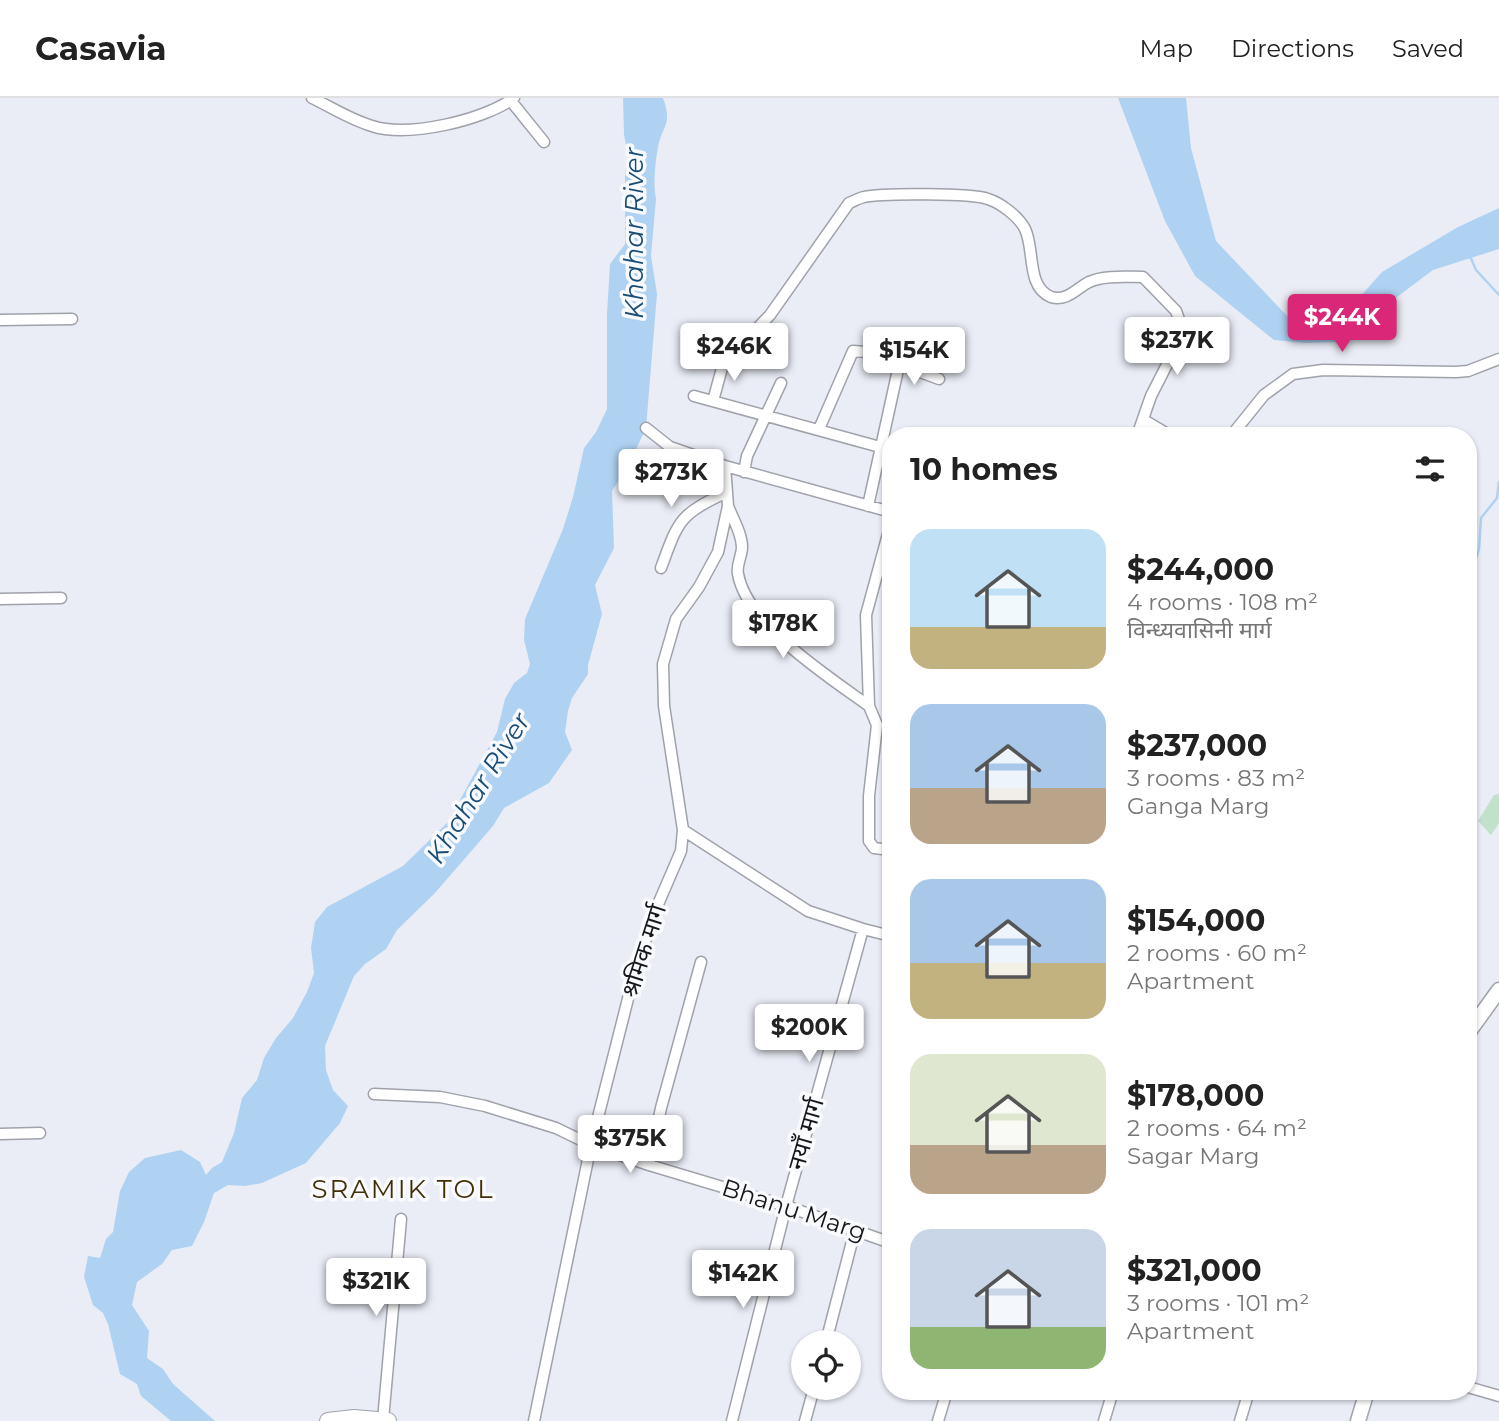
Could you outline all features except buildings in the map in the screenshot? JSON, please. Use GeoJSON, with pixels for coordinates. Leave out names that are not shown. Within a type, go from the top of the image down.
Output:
{"type":"FeatureCollection","features":[{"type":"Feature","properties":{"kind":"highway"},"geometry":{"type":"LineString","coordinates":[[328,1421],[354,1418],[386,1421]]}},
{"type":"Feature","properties":{"kind":"main road"},"geometry":{"type":"LineString","coordinates":[[1477,1020],[1499,990]]}},
{"type":"Feature","properties":{"kind":"main road"},"geometry":{"type":"LineString","coordinates":[[1358,1421],[1364,1400]]}},
{"type":"Feature","properties":{"kind":"street"},"geometry":{"type":"LineString","coordinates":[[312,98],[371,126],[395,131],[451,125],[512,99],[544,142]]}},
{"type":"Feature","properties":{"kind":"street"},"geometry":{"type":"LineString","coordinates":[[713,401],[725,357],[770,315],[849,203],[865,197],[925,195],[988,199],[1012,213],[1026,229],[1036,282],[1044,294],[1055,298],[1064,297],[1090,282],[1113,277],[1143,277],[1176,311],[1182,328],[1180,339],[1151,396],[1141,427]]}},
{"type":"Feature","properties":{"kind":"street"},"geometry":{"type":"LineString","coordinates":[[0,320],[72,319]]}},
{"type":"Feature","properties":{"kind":"street"},"geometry":{"type":"LineString","coordinates":[[819,429],[853,351],[866,352],[940,379]]}},
{"type":"Feature","properties":{"kind":"street"},"geometry":{"type":"LineString","coordinates":[[1238,427],[1264,395],[1293,374],[1323,370],[1455,372],[1485,366],[1499,359]]}},
{"type":"Feature","properties":{"kind":"street"},"geometry":{"type":"LineString","coordinates":[[889,427],[899,365]]}},
{"type":"Feature","properties":{"kind":"street"},"geometry":{"type":"LineString","coordinates":[[744,472],[747,456],[781,383]]}},
{"type":"Feature","properties":{"kind":"street"},"geometry":{"type":"LineString","coordinates":[[694,396],[882,448]]}},
{"type":"Feature","properties":{"kind":"street"},"geometry":{"type":"LineString","coordinates":[[1144,420],[1156,427]]}},
{"type":"Feature","properties":{"kind":"street"},"geometry":{"type":"LineString","coordinates":[[646,428],[670,447],[744,472],[882,510]]}},
{"type":"Feature","properties":{"kind":"street"},"geometry":{"type":"LineString","coordinates":[[868,506],[882,462]]}},
{"type":"Feature","properties":{"kind":"street","name":"श्रमिक मार्ग"},"geometry":{"type":"LineString","coordinates":[[534,1421],[591,1145],[636,967],[681,851],[683,830],[664,706],[663,664],[676,619],[699,587],[718,552],[728,506],[725,466]]}},
{"type":"Feature","properties":{"kind":"street"},"geometry":{"type":"LineString","coordinates":[[660,568],[676,528],[684,518],[693,508],[727,492]]}},
{"type":"Feature","properties":{"kind":"street"},"geometry":{"type":"LineString","coordinates":[[728,506],[742,547],[737,572],[755,611],[771,630],[869,706]]}},
{"type":"Feature","properties":{"kind":"street"},"geometry":{"type":"LineString","coordinates":[[882,556],[866,615],[869,706],[877,725],[869,796],[869,841],[874,848],[882,849]]}},
{"type":"Feature","properties":{"kind":"street"},"geometry":{"type":"LineString","coordinates":[[0,599],[61,598]]}},
{"type":"Feature","properties":{"kind":"street"},"geometry":{"type":"LineString","coordinates":[[683,830],[808,911],[882,934]]}},
{"type":"Feature","properties":{"kind":"street","name":"नयाँ मार्ग"},"geometry":{"type":"LineString","coordinates":[[732,1421],[786,1206],[863,929]]}},
{"type":"Feature","properties":{"kind":"street"},"geometry":{"type":"LineString","coordinates":[[649,1165],[661,1108],[701,962]]}},
{"type":"Feature","properties":{"kind":"street","name":"Bhanu Marg"},"geometry":{"type":"LineString","coordinates":[[374,1094],[440,1097],[485,1106],[556,1128],[591,1145],[649,1165],[786,1206],[882,1240]]}},
{"type":"Feature","properties":{"kind":"street"},"geometry":{"type":"LineString","coordinates":[[0,1133],[40,1133]]}},
{"type":"Feature","properties":{"kind":"street"},"geometry":{"type":"LineString","coordinates":[[386,1421],[401,1219]]}},
{"type":"Feature","properties":{"kind":"street"},"geometry":{"type":"LineString","coordinates":[[828,1330],[855,1230]]}},
{"type":"Feature","properties":{"kind":"street"},"geometry":{"type":"LineString","coordinates":[[1477,1390],[1499,1396]]}},
{"type":"Feature","properties":{"kind":"street"},"geometry":{"type":"LineString","coordinates":[[805,1421],[811,1400]]}},
{"type":"Feature","properties":{"kind":"street"},"geometry":{"type":"LineString","coordinates":[[938,1421],[944,1400]]}},
{"type":"Feature","properties":{"kind":"street"},"geometry":{"type":"LineString","coordinates":[[1104,1421],[1110,1400]]}},
{"type":"Feature","properties":{"kind":"street"},"geometry":{"type":"LineString","coordinates":[[1240,1421],[1247,1400]]}},
{"type":"Feature","properties":{"kind":"green space"},"geometry":{"type":"Polygon","coordinates":[[[1499,794],[1499,823],[1491,835],[1478,821],[1494,795],[1499,794]]]}},
{"type":"Feature","properties":{"kind":"water","name":"Khahar River"},"geometry":{"type":"Polygon","coordinates":[[[623,98],[663,98],[666,107],[667,120],[658,147],[655,173],[656,199],[651,256],[657,294],[646,428],[629,464],[612,491],[614,548],[595,585],[602,614],[588,674],[572,698],[568,711],[565,732],[572,750],[549,783],[504,808],[493,826],[435,893],[397,930],[386,949],[354,976],[325,1046],[326,1070],[333,1090],[348,1106],[340,1123],[306,1163],[262,1183],[228,1185],[214,1193],[192,1246],[172,1250],[162,1264],[137,1282],[132,1305],[149,1331],[147,1358],[163,1369],[173,1384],[215,1421],[171,1421],[141,1396],[137,1384],[120,1374],[108,1324],[103,1313],[93,1305],[84,1277],[88,1256],[100,1258],[106,1239],[113,1232],[120,1191],[129,1172],[145,1158],[181,1150],[200,1162],[206,1175],[222,1162],[234,1133],[242,1098],[257,1080],[264,1058],[293,1018],[307,992],[314,973],[311,948],[315,922],[327,907],[403,866],[448,822],[497,732],[505,699],[514,683],[527,673],[530,664],[524,640],[525,619],[563,529],[584,448],[596,432],[607,409],[610,264],[625,244],[625,171],[629,159],[624,135],[623,98]]]}},
{"type":"Feature","properties":{"kind":"water"},"geometry":{"type":"Polygon","coordinates":[[[1118,98],[1186,98],[1191,148],[1216,241],[1289,318],[1316,320],[1344,315],[1382,272],[1458,227],[1499,208],[1499,249],[1433,270],[1337,342],[1274,340],[1195,276],[1165,221],[1118,98]]]}},
{"type":"Feature","properties":{"kind":"waterway"},"geometry":{"type":"LineString","coordinates":[[1470,256],[1476,270],[1499,295]]}},
{"type":"Feature","properties":{"kind":"waterway"},"geometry":{"type":"LineString","coordinates":[[1477,556],[1481,518],[1497,498],[1499,482]]}},
{"type":"Feature","properties":{"kind":"district","name":"SRAMIK TOL"},"geometry":{"type":"Point","coordinates":[403,1189]}}]}
